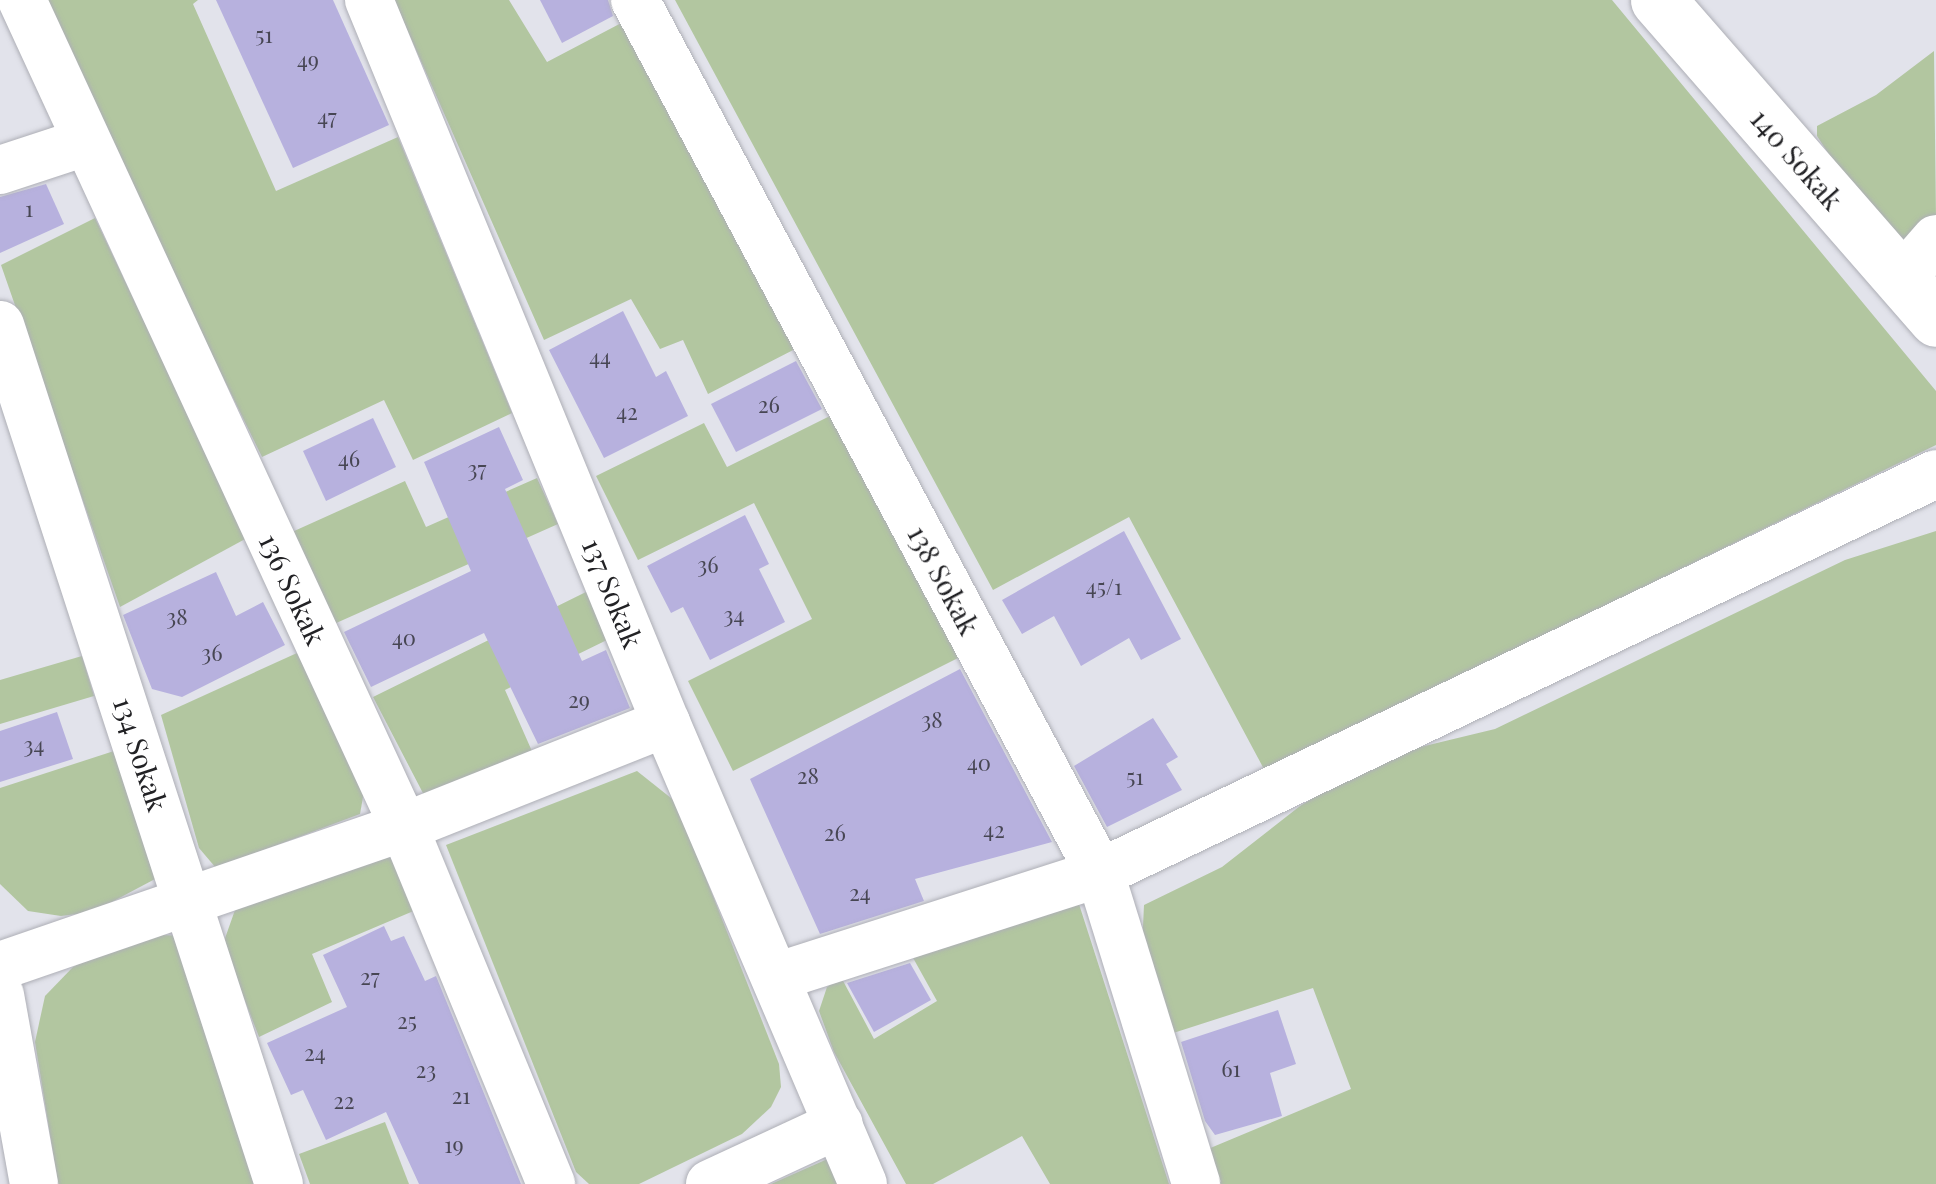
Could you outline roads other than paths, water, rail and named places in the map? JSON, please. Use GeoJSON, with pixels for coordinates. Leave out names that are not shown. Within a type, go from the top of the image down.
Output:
{"type":"FeatureCollection","features":[{"type":"Feature","properties":{"kind":"main road","name":"140 Sokak"},"geometry":{"type":"LineString","coordinates":[[1658,0],[1924,279]]}},
{"type":"Feature","properties":{"kind":"street","name":"136 Sokak"},"geometry":{"type":"LineString","coordinates":[[22,0],[404,826],[552,1184]]}},
{"type":"Feature","properties":{"kind":"street","name":"137 Sokak"},"geometry":{"type":"LineString","coordinates":[[369,0],[666,722],[863,1184]]}},
{"type":"Feature","properties":{"kind":"street","name":"138 Sokak"},"geometry":{"type":"LineString","coordinates":[[635,0],[1100,873],[1196,1184]]}},
{"type":"Feature","properties":{"kind":"street"},"geometry":{"type":"LineString","coordinates":[[0,170],[85,142]]}},
{"type":"Feature","properties":{"kind":"street","name":"134 Sokak"},"geometry":{"type":"LineString","coordinates":[[0,325],[279,1184]]}},
{"type":"Feature","properties":{"kind":"street"},"geometry":{"type":"LineString","coordinates":[[776,976],[1100,873],[1936,474]]}},
{"type":"Feature","properties":{"kind":"street"},"geometry":{"type":"LineString","coordinates":[[0,966],[404,826],[666,722]]}},
{"type":"Feature","properties":{"kind":"street"},"geometry":{"type":"LineString","coordinates":[[0,996],[34,1184]]}},
{"type":"Feature","properties":{"kind":"street"},"geometry":{"type":"LineString","coordinates":[[710,1184],[839,1124]]}}]}
